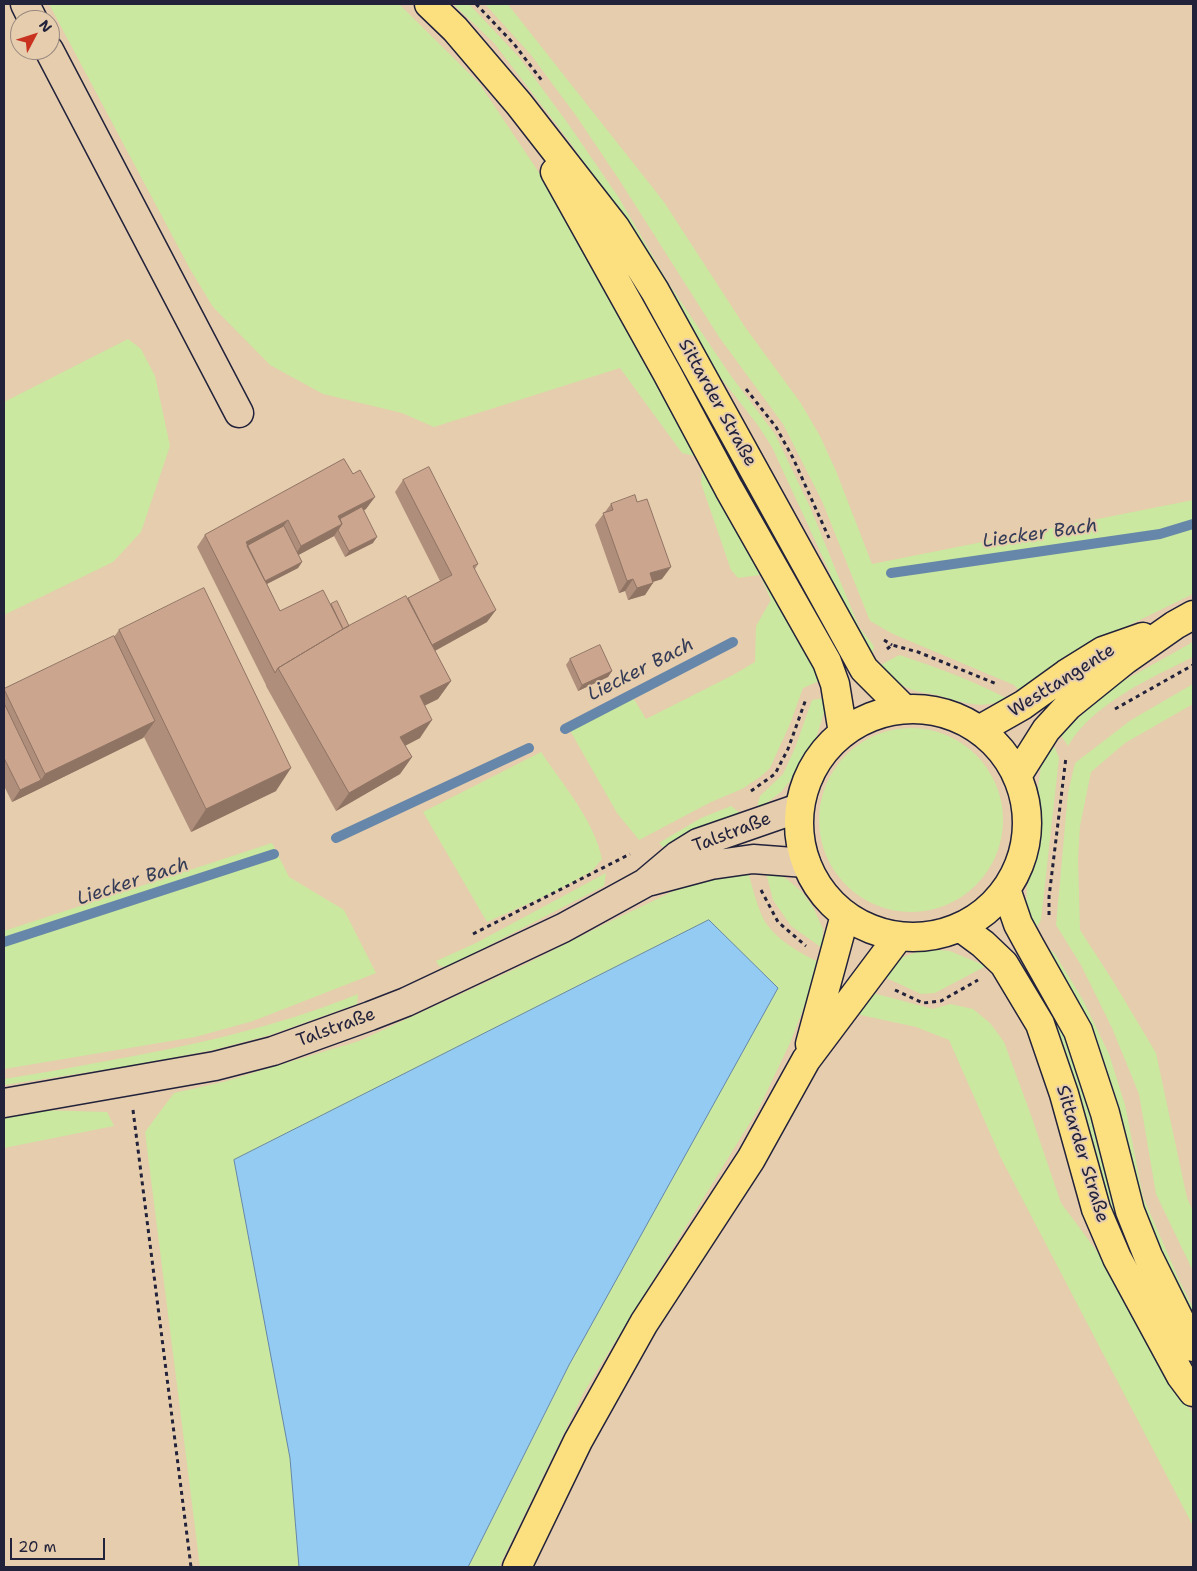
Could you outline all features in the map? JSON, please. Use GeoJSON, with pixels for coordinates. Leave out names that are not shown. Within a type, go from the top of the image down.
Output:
{"type":"FeatureCollection","features":[{"type":"Feature","properties":{"kind":"main road","name":"Sittarder Straße"},"geometry":{"type":"LineString","coordinates":[[428,4],[455,29],[519,104],[615,227],[655,292],[864,669],[904,709]]}},
{"type":"Feature","properties":{"kind":"main road","name":"Sittarder Straße"},"geometry":{"type":"LineString","coordinates":[[519,104],[729,490],[827,662],[835,684],[842,733]]}},
{"type":"Feature","properties":{"kind":"main road","name":"Westtangente"},"geometry":{"type":"LineString","coordinates":[[979,730],[1023,706],[1066,674],[1103,651],[1184,620]]}},
{"type":"Feature","properties":{"kind":"main road","name":"Westtangente"},"geometry":{"type":"LineString","coordinates":[[1018,776],[1046,730],[1068,706],[1125,660],[1184,620]]}},
{"type":"Feature","properties":{"kind":"main road"},"geometry":{"type":"LineString","coordinates":[[904,709],[941,712],[979,730],[1001,751],[1018,776],[1024,800],[1027,825],[1024,850],[1015,874],[1006,889],[990,906],[960,927],[922,936],[899,936],[866,927],[845,915],[831,902],[816,883],[806,863],[799,830],[800,808],[805,785],[818,759],[842,733],[880,713],[904,709]]}},
{"type":"Feature","properties":{"kind":"main road","name":"Sittarder Straße"},"geometry":{"type":"LineString","coordinates":[[1006,889],[1018,924],[1078,1031],[1106,1114],[1130,1211],[1148,1256],[1193,1347]]}},
{"type":"Feature","properties":{"kind":"main road"},"geometry":{"type":"LineString","coordinates":[[806,1060],[845,915]]}},
{"type":"Feature","properties":{"kind":"main road","name":"Sittarder Straße"},"geometry":{"type":"LineString","coordinates":[[960,927],[983,944],[1004,964],[1040,1024],[1064,1094],[1096,1209],[1117,1258],[1181,1376],[1193,1392]]}},
{"type":"Feature","properties":{"kind":"main road"},"geometry":{"type":"LineString","coordinates":[[517,1567],[578,1441],[644,1323],[751,1159],[806,1060],[899,936]]}},
{"type":"Feature","properties":{"kind":"street"},"geometry":{"type":"LineString","coordinates":[[55,60],[239,413]]}},
{"type":"Feature","properties":{"kind":"street","name":"Talstraße"},"geometry":{"type":"LineString","coordinates":[[4,1102],[215,1066],[265,1053],[370,1016],[415,998],[563,928],[645,883],[677,856],[698,843],[800,808]]}},
{"type":"Feature","properties":{"kind":"street","name":"Talstraße"},"geometry":{"type":"LineString","coordinates":[[645,883],[711,865],[753,859],[806,863]]}},
{"type":"Feature","properties":{"kind":"path"},"geometry":{"type":"LineString","coordinates":[[1108,714],[1141,693],[1193,665]]}},
{"type":"Feature","properties":{"kind":"path"},"geometry":{"type":"LineString","coordinates":[[1049,922],[1049,897],[1066,752]]}},
{"type":"Feature","properties":{"kind":"path"},"geometry":{"type":"LineString","coordinates":[[129,1082],[191,1567]]}},
{"type":"Feature","properties":{"kind":"green space"},"geometry":{"type":"Polygon","coordinates":[[[49,4],[399,4],[479,83],[544,180],[636,333],[703,458],[682,453],[620,368],[434,427],[402,413],[323,394],[270,365],[213,307],[190,269],[60,25],[60,10],[52,10],[49,4]]]}},
{"type":"Feature","properties":{"kind":"green space"},"geometry":{"type":"Polygon","coordinates":[[[453,4],[469,4],[519,57],[619,198],[669,284],[731,376],[775,434],[810,507],[859,627],[874,646],[873,652],[868,657],[834,595],[830,573],[772,447],[696,342],[601,187],[569,141],[494,43],[453,4]]]}},
{"type":"Feature","properties":{"kind":"green space"},"geometry":{"type":"Polygon","coordinates":[[[485,4],[507,4],[510,7],[664,202],[745,327],[800,402],[820,436],[836,471],[872,564],[1193,500],[1193,594],[1064,657],[1021,693],[1014,685],[893,634],[870,621],[822,501],[783,424],[719,337],[577,117],[531,55],[485,4]]]}},
{"type":"Feature","properties":{"kind":"green space"},"geometry":{"type":"Polygon","coordinates":[[[621,255],[851,666],[841,672],[617,261],[621,255]]]}},
{"type":"Feature","properties":{"kind":"green space"},"geometry":{"type":"Polygon","coordinates":[[[128,339],[141,349],[155,376],[170,446],[141,532],[113,562],[4,615],[4,402],[128,339]]]}},
{"type":"Feature","properties":{"kind":"green space"},"geometry":{"type":"Polygon","coordinates":[[[703,458],[824,679],[803,688],[790,724],[770,768],[760,777],[742,789],[711,802],[639,840],[617,813],[568,727],[632,696],[646,719],[755,662],[756,626],[771,600],[760,575],[738,578],[731,570],[701,483],[703,458]]]}},
{"type":"Feature","properties":{"kind":"green space"},"geometry":{"type":"Polygon","coordinates":[[[1193,642],[1193,657],[1141,683],[1107,705],[1092,717],[1068,746],[1060,734],[1116,685],[1193,642]]]}},
{"type":"Feature","properties":{"kind":"green space"},"geometry":{"type":"Polygon","coordinates":[[[899,655],[954,674],[1006,698],[998,702],[982,705],[957,701],[905,687],[879,666],[899,655]]]}},
{"type":"Feature","properties":{"kind":"green space"},"geometry":{"type":"Polygon","coordinates":[[[1193,684],[1193,704],[1125,743],[1091,772],[1080,826],[1078,858],[1080,930],[1156,1053],[1187,1198],[1193,1211],[1193,1271],[1156,1194],[1139,1094],[1112,1028],[1081,965],[1056,925],[1068,793],[1075,763],[1131,720],[1193,684]]]}},
{"type":"Feature","properties":{"kind":"green space"},"geometry":{"type":"Polygon","coordinates":[[[824,698],[825,710],[816,738],[790,781],[781,792],[756,811],[760,796],[783,774],[795,748],[812,700],[824,698]]]}},
{"type":"Feature","properties":{"kind":"green space"},"geometry":{"type":"Polygon","coordinates":[[[911,728],[929,730],[946,735],[976,755],[996,785],[1001,802],[1003,820],[1001,838],[996,855],[976,885],[946,905],[929,910],[911,912],[893,910],[876,905],[846,885],[826,855],[821,838],[819,820],[821,802],[826,785],[846,755],[876,735],[893,730],[911,728]]]}},
{"type":"Feature","properties":{"kind":"green space"},"geometry":{"type":"Polygon","coordinates":[[[1050,743],[1055,748],[1059,758],[1041,920],[1033,933],[1026,910],[1027,886],[1039,842],[1041,814],[1038,787],[1041,765],[1050,743]]]}},
{"type":"Feature","properties":{"kind":"green space"},"geometry":{"type":"Polygon","coordinates":[[[541,752],[585,817],[592,830],[602,859],[592,871],[558,890],[487,922],[423,812],[541,752]]]}},
{"type":"Feature","properties":{"kind":"green space"},"geometry":{"type":"Polygon","coordinates":[[[731,806],[740,813],[741,817],[665,849],[659,843],[701,818],[731,806]]]}},
{"type":"Feature","properties":{"kind":"green space"},"geometry":{"type":"Polygon","coordinates":[[[272,843],[289,877],[344,910],[376,973],[253,1021],[195,1037],[4,1069],[4,931],[272,843]]]}},
{"type":"Feature","properties":{"kind":"green space"},"geometry":{"type":"Polygon","coordinates":[[[747,869],[758,906],[763,918],[773,932],[788,945],[821,963],[790,1043],[759,1108],[584,1392],[499,1567],[200,1567],[145,1132],[174,1093],[223,1082],[359,1041],[526,964],[703,877],[747,869]]]}},
{"type":"Feature","properties":{"kind":"green space"},"geometry":{"type":"Polygon","coordinates":[[[765,869],[787,879],[802,892],[813,907],[823,929],[822,948],[791,926],[773,900],[765,869]]]}},
{"type":"Feature","properties":{"kind":"green space"},"geometry":{"type":"Polygon","coordinates":[[[606,873],[604,886],[447,967],[439,966],[436,961],[476,943],[606,873]]]}},
{"type":"Feature","properties":{"kind":"green space"},"geometry":{"type":"Polygon","coordinates":[[[1046,946],[1055,954],[1083,1000],[1109,1054],[1125,1105],[1143,1197],[1193,1308],[1193,1327],[1136,1199],[1114,1095],[1089,1029],[1042,947],[1046,946]]]}},
{"type":"Feature","properties":{"kind":"green space"},"geometry":{"type":"Polygon","coordinates":[[[926,949],[950,951],[986,966],[935,993],[921,994],[880,975],[903,957],[926,949]]]}},
{"type":"Feature","properties":{"kind":"green space"},"geometry":{"type":"Polygon","coordinates":[[[1026,960],[1058,1013],[1175,1332],[1118,1241],[1018,964],[1026,960]]]}},
{"type":"Feature","properties":{"kind":"green space"},"geometry":{"type":"Polygon","coordinates":[[[869,992],[933,1009],[950,1004],[973,1009],[990,1023],[1004,1042],[1061,1203],[1117,1278],[1193,1415],[1193,1526],[1001,1158],[949,1040],[916,1027],[856,1014],[869,992]]]}},
{"type":"Feature","properties":{"kind":"green space"},"geometry":{"type":"Polygon","coordinates":[[[358,994],[357,1004],[270,1035],[213,1050],[129,1066],[4,1085],[4,1079],[134,1056],[231,1035],[295,1017],[358,994]]]}},
{"type":"Feature","properties":{"kind":"green space"},"geometry":{"type":"Polygon","coordinates":[[[37,1110],[107,1112],[114,1126],[4,1148],[4,1115],[37,1110]]]}},
{"type":"Feature","properties":{"kind":"water"},"geometry":{"type":"Polygon","coordinates":[[[709,920],[778,988],[569,1365],[468,1567],[299,1567],[290,1458],[234,1160],[709,920]]]}},
{"type":"Feature","properties":{"kind":"building"},"geometry":{"type":"Polygon","coordinates":[[[344,459],[353,474],[360,470],[375,497],[338,516],[342,524],[301,546],[288,520],[246,542],[280,611],[323,590],[343,629],[278,668],[275,673],[205,535],[344,459]]]}},
{"type":"Feature","properties":{"kind":"building"},"geometry":{"type":"Polygon","coordinates":[[[429,467],[478,564],[473,566],[496,610],[432,645],[408,598],[452,575],[403,480],[429,467]]]}},
{"type":"Feature","properties":{"kind":"building"},"geometry":{"type":"Polygon","coordinates":[[[635,495],[637,502],[647,499],[671,567],[650,573],[653,583],[637,588],[633,579],[627,581],[603,513],[613,510],[611,504],[635,495]]]}},
{"type":"Feature","properties":{"kind":"building"},"geometry":{"type":"Polygon","coordinates":[[[362,507],[377,537],[349,551],[338,530],[342,524],[340,519],[362,507]]]}},
{"type":"Feature","properties":{"kind":"building"},"geometry":{"type":"Polygon","coordinates":[[[284,526],[302,562],[265,581],[247,546],[284,526]]]}},
{"type":"Feature","properties":{"kind":"building"},"geometry":{"type":"Polygon","coordinates":[[[204,588],[291,768],[206,809],[119,630],[204,588]]]}},
{"type":"Feature","properties":{"kind":"building"},"geometry":{"type":"Polygon","coordinates":[[[406,596],[451,681],[420,696],[432,720],[400,737],[412,757],[349,793],[278,668],[348,626],[406,596]]]}},
{"type":"Feature","properties":{"kind":"building"},"geometry":{"type":"Polygon","coordinates":[[[337,601],[349,626],[343,629],[331,604],[337,601]]]}},
{"type":"Feature","properties":{"kind":"building"},"geometry":{"type":"Polygon","coordinates":[[[114,636],[155,721],[45,774],[4,689],[114,636]]]}},
{"type":"Feature","properties":{"kind":"building"},"geometry":{"type":"Polygon","coordinates":[[[600,645],[612,671],[582,685],[570,659],[600,645]]]}},
{"type":"Feature","properties":{"kind":"building"},"geometry":{"type":"Polygon","coordinates":[[[4,703],[41,780],[20,790],[4,758],[4,703]]]}},
{"type":"Feature","properties":{"kind":"waterway","name":"Liecker Bach"},"geometry":{"type":"LineString","coordinates":[[891,573],[1160,534],[1193,524]]}},
{"type":"Feature","properties":{"kind":"waterway","name":"Liecker Bach"},"geometry":{"type":"LineString","coordinates":[[565,729],[733,642]]}},
{"type":"Feature","properties":{"kind":"waterway","name":"Liecker Bach"},"geometry":{"type":"LineString","coordinates":[[336,838],[529,748]]}},
{"type":"Feature","properties":{"kind":"waterway","name":"Liecker Bach"},"geometry":{"type":"LineString","coordinates":[[4,942],[274,854]]}}]}
